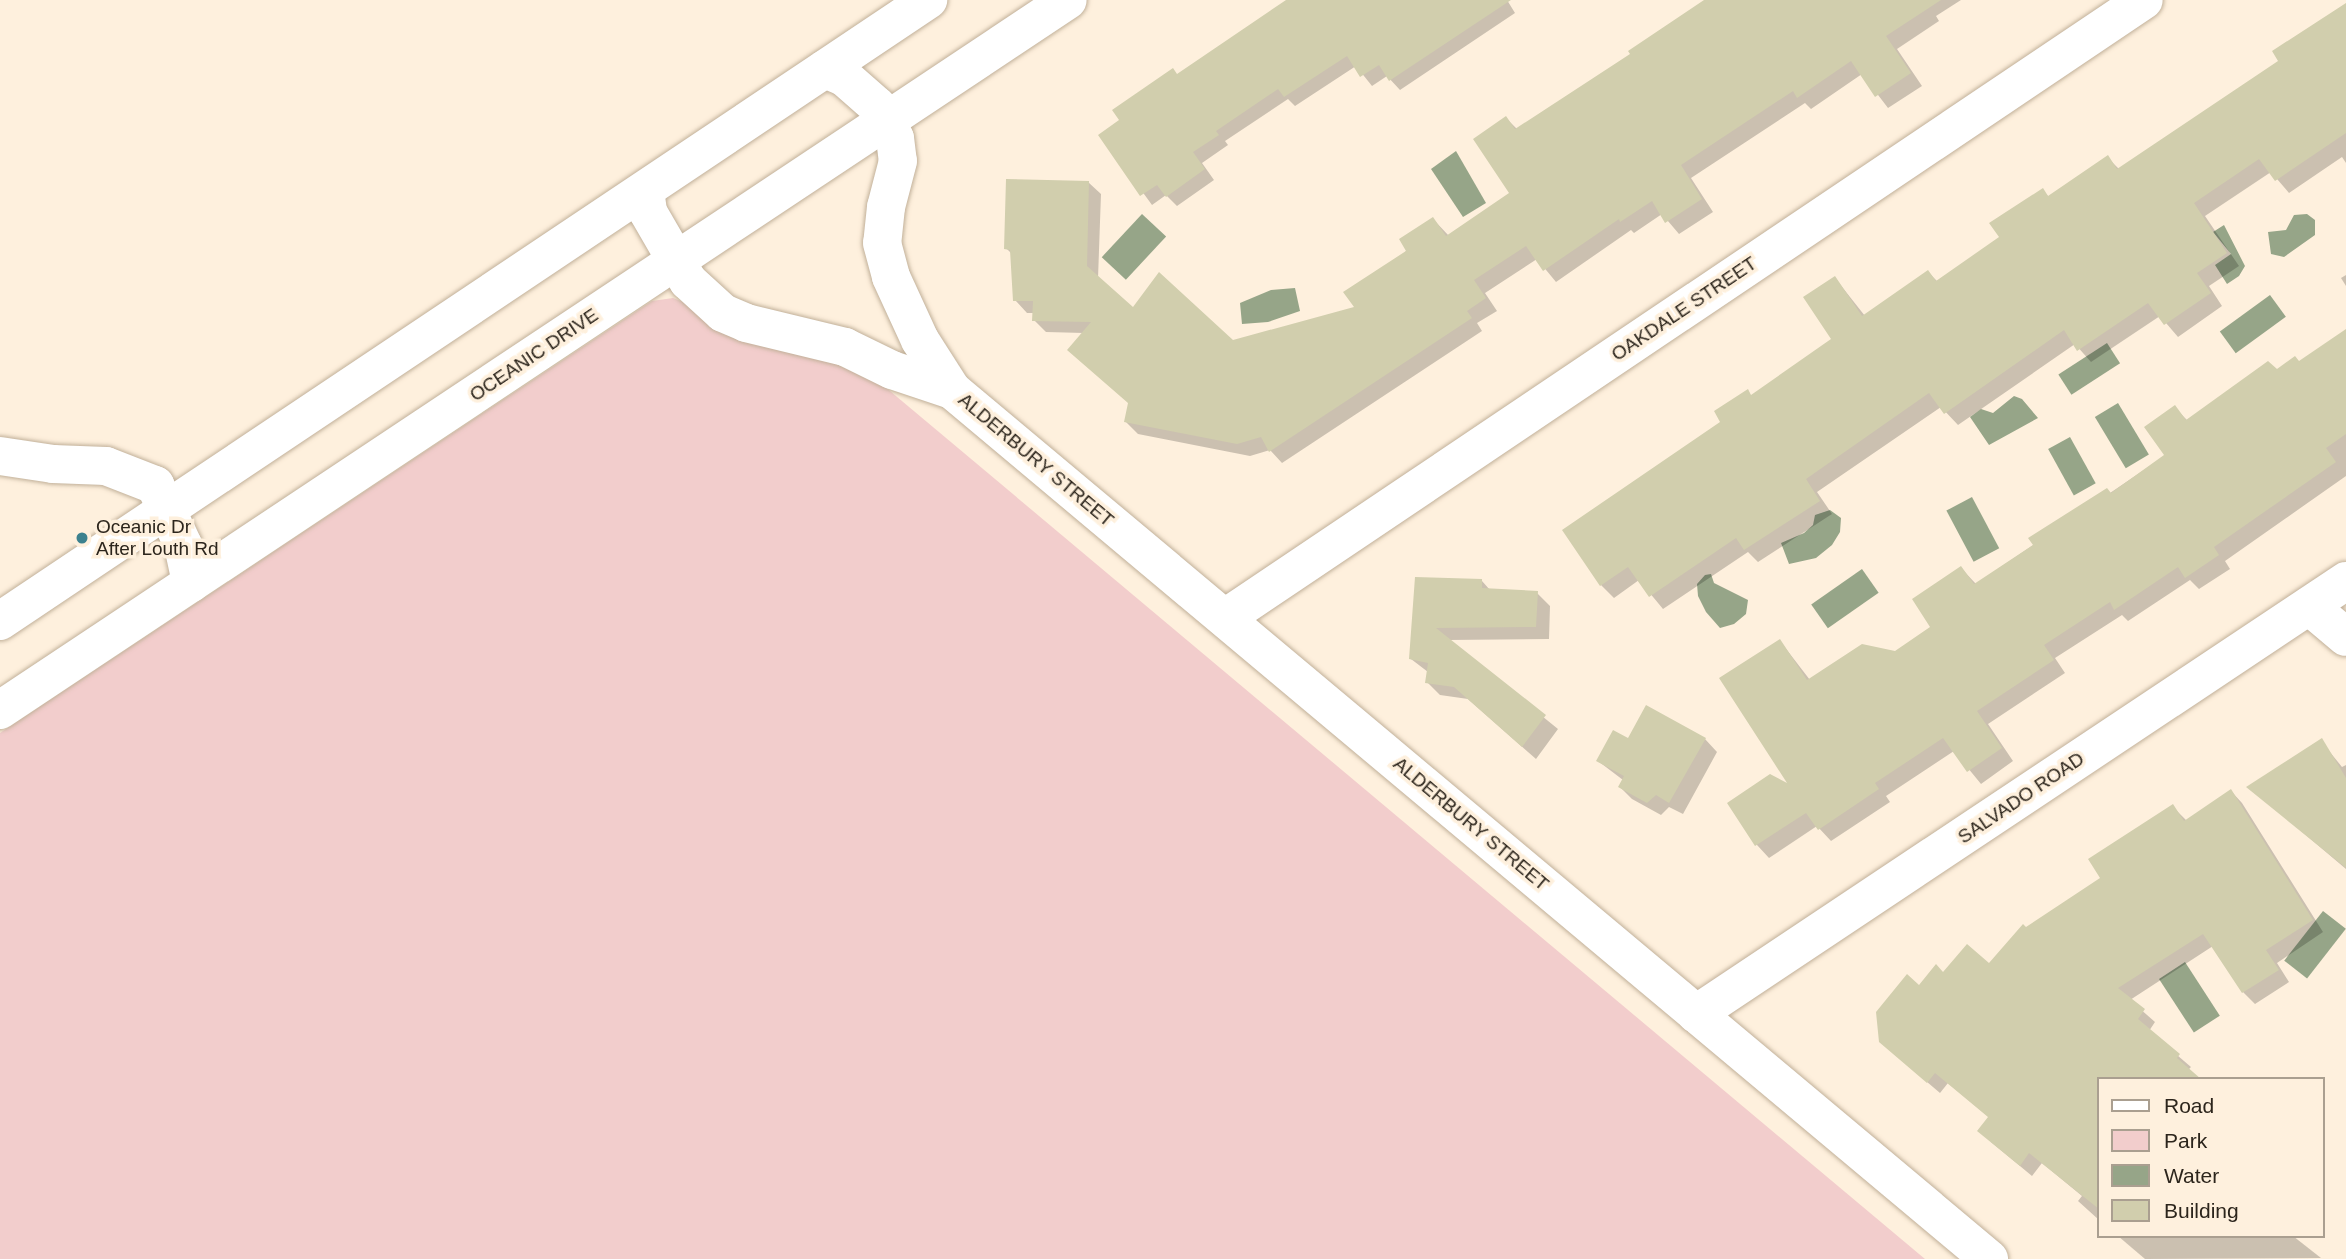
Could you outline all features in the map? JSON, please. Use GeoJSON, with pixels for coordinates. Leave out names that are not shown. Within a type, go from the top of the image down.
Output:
{"type":"FeatureCollection","features":[{"type":"Feature","properties":{"kind":"street"},"geometry":{"type":"LineString","coordinates":[[0,621],[928,0]]}},
{"type":"Feature","properties":{"kind":"street","name":"OCEANIC DRIVE"},"geometry":{"type":"LineString","coordinates":[[5,701],[191,583],[1068,0]]}},
{"type":"Feature","properties":{"kind":"street","name":"OAKDALE STREET"},"geometry":{"type":"LineString","coordinates":[[1225,618],[2144,0]]}},
{"type":"Feature","properties":{"kind":"street","name":"ALDERBURY STREET"},"geometry":{"type":"LineString","coordinates":[[825,69],[844,77],[877,106],[895,138],[898,161],[886,207],[883,243],[888,266],[920,340],[952,390],[1989,1259]]}},
{"type":"Feature","properties":{"kind":"street","name":"ALDERBURY STREET"},"geometry":{"type":"LineString","coordinates":[[645,190],[648,212],[675,261],[703,298],[723,313],[746,323],[845,347],[892,370],[952,390]]}},
{"type":"Feature","properties":{"kind":"street"},"geometry":{"type":"LineString","coordinates":[[0,456],[53,464],[106,466],[155,485],[183,545],[191,583]]}},
{"type":"Feature","properties":{"kind":"street","name":"SALVADO ROAD"},"geometry":{"type":"LineString","coordinates":[[1696,1014],[2346,581]]}},
{"type":"Feature","properties":{"kind":"street"},"geometry":{"type":"LineString","coordinates":[[2309,606],[2346,637]]}},
{"type":"Feature","properties":{"kind":"green space"},"geometry":{"type":"Polygon","coordinates":[[[673,298],[805,350],[884,386],[1925,1259],[0,1259],[0,733],[652,301],[673,298]]]}},
{"type":"Feature","properties":{"kind":"water"},"geometry":{"type":"Polygon","coordinates":[[[1456,151],[1486,203],[1463,217],[1431,169],[1456,151]]]}},
{"type":"Feature","properties":{"kind":"water"},"geometry":{"type":"Polygon","coordinates":[[[1142,214],[1166,237],[1126,280],[1102,257],[1142,214]]]}},
{"type":"Feature","properties":{"kind":"water"},"geometry":{"type":"Polygon","coordinates":[[[2307,214],[2315,220],[2315,235],[2284,257],[2271,254],[2268,232],[2286,230],[2294,215],[2307,214]]]}},
{"type":"Feature","properties":{"kind":"water"},"geometry":{"type":"Polygon","coordinates":[[[2224,225],[2245,266],[2239,276],[2227,284],[2215,265],[2231,254],[2213,232],[2224,225]]]}},
{"type":"Feature","properties":{"kind":"water"},"geometry":{"type":"Polygon","coordinates":[[[1295,288],[1300,311],[1268,322],[1242,324],[1240,303],[1271,290],[1295,288]]]}},
{"type":"Feature","properties":{"kind":"water"},"geometry":{"type":"Polygon","coordinates":[[[2270,295],[2286,317],[2236,353],[2220,331],[2270,295]]]}},
{"type":"Feature","properties":{"kind":"water"},"geometry":{"type":"Polygon","coordinates":[[[2107,343],[2120,363],[2071,395],[2058,375],[2107,343]]]}},
{"type":"Feature","properties":{"kind":"water"},"geometry":{"type":"Polygon","coordinates":[[[2014,396],[2022,399],[2038,418],[1989,445],[1970,417],[1981,409],[1993,413],[2014,396]]]}},
{"type":"Feature","properties":{"kind":"water"},"geometry":{"type":"Polygon","coordinates":[[[2118,403],[2149,454],[2126,468],[2095,417],[2118,403]]]}},
{"type":"Feature","properties":{"kind":"water"},"geometry":{"type":"Polygon","coordinates":[[[2070,437],[2096,483],[2074,495],[2048,449],[2070,437]]]}},
{"type":"Feature","properties":{"kind":"water"},"geometry":{"type":"Polygon","coordinates":[[[1972,497],[1999,548],[1974,562],[1946,511],[1972,497]]]}},
{"type":"Feature","properties":{"kind":"water"},"geometry":{"type":"Polygon","coordinates":[[[1830,510],[1841,518],[1840,532],[1832,545],[1816,558],[1789,564],[1781,543],[1804,533],[1813,525],[1815,515],[1830,510]]]}},
{"type":"Feature","properties":{"kind":"water"},"geometry":{"type":"Polygon","coordinates":[[[1862,569],[1879,593],[1828,628],[1811,605],[1862,569]]]}},
{"type":"Feature","properties":{"kind":"water"},"geometry":{"type":"Polygon","coordinates":[[[1711,574],[1714,583],[1748,600],[1746,614],[1734,624],[1720,628],[1706,612],[1698,596],[1697,584],[1705,575],[1711,574]]]}},
{"type":"Feature","properties":{"kind":"water"},"geometry":{"type":"Polygon","coordinates":[[[2323,911],[2346,929],[2307,978],[2284,961],[2323,911]]]}},
{"type":"Feature","properties":{"kind":"water"},"geometry":{"type":"Polygon","coordinates":[[[2185,962],[2220,1016],[2194,1033],[2159,979],[2185,962]]]}},
{"type":"Feature","properties":{"kind":"building"},"geometry":{"type":"Polygon","coordinates":[[[1286,0],[1511,0],[1389,81],[1379,65],[1360,77],[1347,56],[1284,97],[1278,89],[1216,131],[1219,135],[1193,152],[1205,169],[1166,197],[1157,185],[1140,196],[1098,135],[1119,120],[1112,110],[1173,68],[1177,74],[1286,0]]]}},
{"type":"Feature","properties":{"kind":"building"},"geometry":{"type":"Polygon","coordinates":[[[1704,0],[1941,0],[1886,36],[1911,73],[1875,97],[1851,61],[1797,98],[1793,91],[1681,165],[1702,199],[1665,223],[1652,201],[1620,222],[1619,219],[1543,271],[1526,246],[1474,280],[1486,298],[1467,311],[1472,318],[1269,452],[1261,437],[1237,444],[1124,422],[1128,403],[1067,350],[1091,322],[1032,321],[1033,301],[1013,301],[1010,250],[1004,249],[1006,179],[1089,181],[1087,266],[1133,307],[1159,272],[1233,340],[1354,307],[1343,292],[1406,251],[1399,239],[1433,217],[1446,236],[1509,193],[1473,139],[1506,116],[1515,129],[1630,54],[1628,51],[1704,0]]]}},
{"type":"Feature","properties":{"kind":"building"},"geometry":{"type":"Polygon","coordinates":[[[2346,3],[2346,133],[2275,181],[2259,159],[2194,203],[2227,253],[2197,273],[2211,293],[2164,325],[2148,303],[2077,351],[2064,330],[1944,414],[1929,393],[1806,479],[1820,501],[1744,550],[1736,538],[1649,597],[1628,567],[1600,586],[1562,530],[1720,422],[1714,411],[1748,389],[1751,395],[1831,339],[1803,297],[1835,276],[1862,316],[1928,270],[1936,281],[1999,237],[1989,223],[2043,188],[2048,196],[2108,155],[2117,169],[2278,61],[2272,51],[2346,3]]]}},
{"type":"Feature","properties":{"kind":"building"},"geometry":{"type":"Polygon","coordinates":[[[2346,329],[2346,434],[2326,448],[2336,462],[2214,547],[2219,555],[2185,578],[2178,567],[2114,610],[2110,602],[2044,645],[2054,660],[1977,711],[2002,748],[1967,772],[1943,738],[1875,783],[1879,789],[1818,830],[1806,813],[1755,846],[1727,803],[1770,774],[1787,783],[1719,678],[1780,639],[1807,680],[1862,644],[1895,651],[1930,627],[1912,599],[1961,566],[1974,584],[2033,545],[2028,538],[2107,488],[2111,493],[2164,455],[2144,427],[2175,405],[2186,420],[2268,361],[2277,369],[2295,356],[2299,361],[2346,329]]]}},
{"type":"Feature","properties":{"kind":"building"},"geometry":{"type":"Polygon","coordinates":[[[1415,577],[1482,579],[1482,588],[1538,591],[1536,627],[1436,628],[1546,715],[1522,747],[1454,687],[1425,683],[1428,663],[1409,659],[1415,577]]]}},
{"type":"Feature","properties":{"kind":"building"},"geometry":{"type":"Polygon","coordinates":[[[1646,705],[1706,738],[1669,803],[1656,795],[1647,803],[1618,787],[1624,776],[1596,761],[1613,730],[1628,738],[1646,705]]]}},
{"type":"Feature","properties":{"kind":"building"},"geometry":{"type":"Polygon","coordinates":[[[2322,738],[2346,778],[2346,868],[2246,787],[2322,738]]]}},
{"type":"Feature","properties":{"kind":"building"},"geometry":{"type":"Polygon","coordinates":[[[2231,789],[2313,920],[2266,950],[2279,970],[2242,993],[2203,934],[2118,988],[2145,1009],[2138,1019],[2180,1054],[2177,1058],[2199,1077],[2098,1077],[2098,1208],[2029,1153],[2020,1166],[1977,1131],[1988,1117],[1935,1073],[1927,1083],[1879,1042],[1876,1012],[1907,974],[1919,985],[1936,964],[1943,972],[1967,944],[1989,963],[2023,924],[2026,927],[2100,878],[2088,859],[2173,804],[2184,821],[2231,789]]]}},
{"type":"Feature","properties":{"kind":"place","name":"Oceanic Dr After Louth Rd"},"geometry":{"type":"Point","coordinates":[82,538]}}]}
